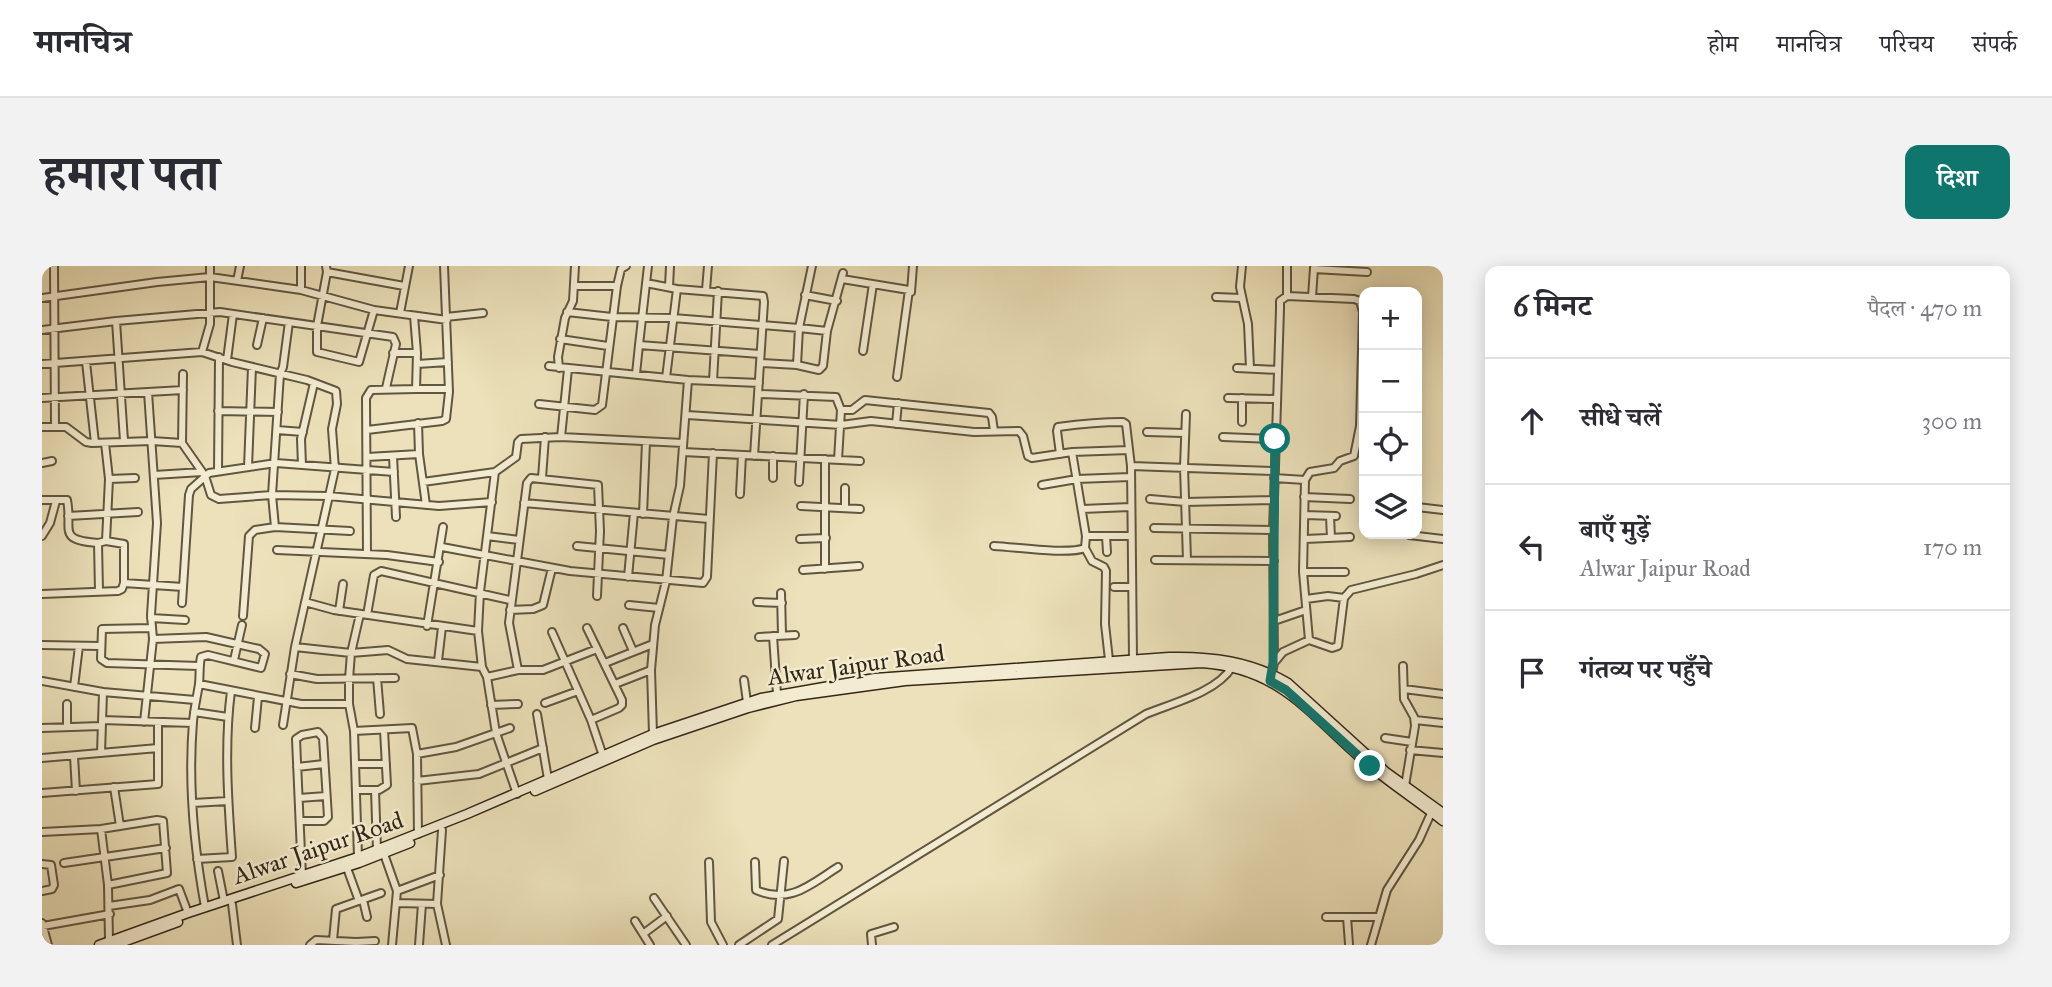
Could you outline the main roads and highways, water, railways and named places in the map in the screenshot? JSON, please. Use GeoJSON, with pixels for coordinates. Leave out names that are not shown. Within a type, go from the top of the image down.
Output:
{"type":"FeatureCollection","features":[{"type":"Feature","properties":{"kind":"main road","name":"Alwar Jaipur Road"},"geometry":{"type":"LineString","coordinates":[[99,945],[112,943],[442,830],[653,740],[778,700],[894,682],[1133,659],[1209,657],[1242,663],[1271,677],[1301,694],[1373,760],[1433,809],[1443,821]]}},
{"type":"Feature","properties":{"kind":"main road","name":"Alwar Jaipur Road"},"geometry":{"type":"LineString","coordinates":[[112,943],[205,907],[228,903],[347,868],[418,834],[653,734],[777,694],[875,677],[1116,662],[1189,662],[1232,667],[1271,677],[1370,766],[1443,813]]}}]}
